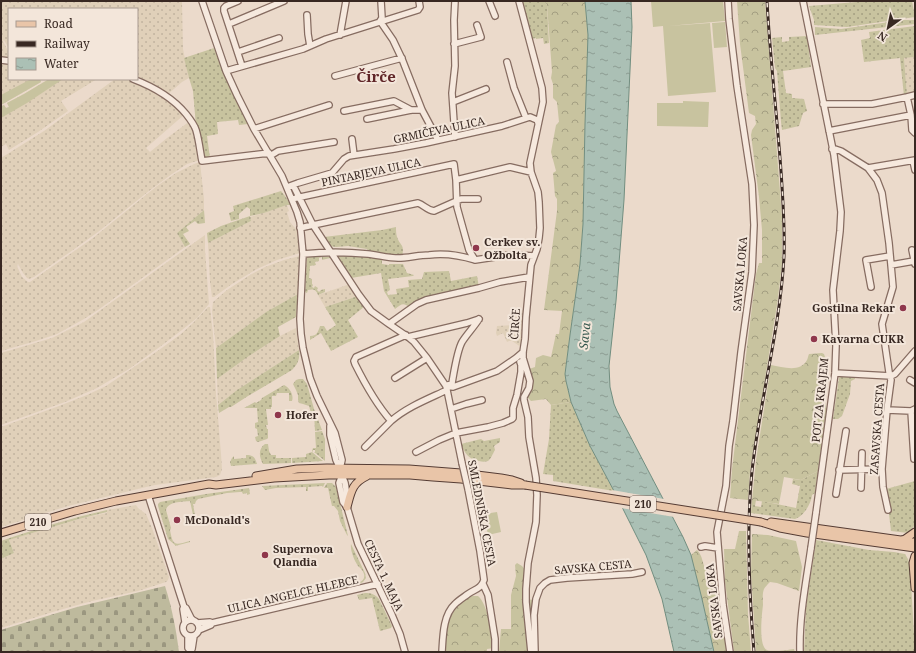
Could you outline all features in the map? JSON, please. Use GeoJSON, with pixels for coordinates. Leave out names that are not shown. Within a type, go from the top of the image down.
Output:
{"type":"FeatureCollection","features":[{"type":"Feature","properties":{"kind":"main road","name":"210"},"geometry":{"type":"LineString","coordinates":[[1,533],[75,511],[116,501],[209,484],[221,480],[297,470],[327,468],[341,472],[369,475],[410,475],[525,485],[761,522],[780,528],[848,539],[899,543],[915,542]]}},
{"type":"Feature","properties":{"kind":"main road","name":"210"},"geometry":{"type":"LineString","coordinates":[[209,484],[216,485],[341,472],[409,469],[461,473],[512,480],[525,485]]}},
{"type":"Feature","properties":{"kind":"main road"},"geometry":{"type":"LineString","coordinates":[[347,507],[355,485],[361,479],[369,475]]}},
{"type":"Feature","properties":{"kind":"main road"},"geometry":{"type":"LineString","coordinates":[[915,532],[899,543],[914,560],[915,588]]}},
{"type":"Feature","properties":{"kind":"main road","name":"210"},"geometry":{"type":"LineString","coordinates":[[899,543],[915,548]]}},
{"type":"Feature","properties":{"kind":"street"},"geometry":{"type":"LineString","coordinates":[[202,1],[226,71],[236,95],[282,176],[298,212],[303,254],[300,319],[303,348],[310,378],[330,425],[330,435],[336,460],[341,472]]}},
{"type":"Feature","properties":{"kind":"street"},"geometry":{"type":"LineString","coordinates":[[238,1],[226,6],[224,11],[242,66]]}},
{"type":"Feature","properties":{"kind":"street"},"geometry":{"type":"LineString","coordinates":[[229,24],[284,1]]}},
{"type":"Feature","properties":{"kind":"street"},"geometry":{"type":"LineString","coordinates":[[340,35],[346,1]]}},
{"type":"Feature","properties":{"kind":"street"},"geometry":{"type":"LineString","coordinates":[[380,21],[382,18],[381,1]]}},
{"type":"Feature","properties":{"kind":"street"},"geometry":{"type":"LineString","coordinates":[[226,71],[303,49],[326,39],[418,10],[420,7],[419,1]]}},
{"type":"Feature","properties":{"kind":"street"},"geometry":{"type":"LineString","coordinates":[[455,1],[455,66],[452,93],[455,137]]}},
{"type":"Feature","properties":{"kind":"street"},"geometry":{"type":"LineString","coordinates":[[489,1],[495,16]]}},
{"type":"Feature","properties":{"kind":"street","name":"ČIRČE"},"geometry":{"type":"LineString","coordinates":[[519,1],[542,88],[543,102],[530,163],[531,172],[538,192],[539,238],[529,277],[523,352],[530,385],[524,400],[528,417],[529,437],[536,478],[537,496],[536,522],[528,563],[526,589],[531,652]]}},
{"type":"Feature","properties":{"kind":"street","name":"SAVSKA LOKA"},"geometry":{"type":"LineString","coordinates":[[728,1],[737,86],[752,184],[754,225],[752,272],[741,352],[726,486],[718,528],[718,548],[723,605],[730,652]]}},
{"type":"Feature","properties":{"kind":"street"},"geometry":{"type":"LineString","coordinates":[[803,1],[832,149]]}},
{"type":"Feature","properties":{"kind":"street"},"geometry":{"type":"LineString","coordinates":[[307,15],[310,46]]}},
{"type":"Feature","properties":{"kind":"street"},"geometry":{"type":"LineString","coordinates":[[380,21],[393,40],[402,58],[422,110],[438,140]]}},
{"type":"Feature","properties":{"kind":"street"},"geometry":{"type":"LineString","coordinates":[[454,44],[481,37],[477,24]]}},
{"type":"Feature","properties":{"kind":"street"},"geometry":{"type":"LineString","coordinates":[[238,52],[279,38]]}},
{"type":"Feature","properties":{"kind":"street"},"geometry":{"type":"LineString","coordinates":[[336,76],[402,58]]}},
{"type":"Feature","properties":{"kind":"street"},"geometry":{"type":"LineString","coordinates":[[507,62],[514,88],[526,118],[534,118],[538,123]]}},
{"type":"Feature","properties":{"kind":"street"},"geometry":{"type":"LineString","coordinates":[[135,80],[155,88],[168,96],[191,120],[196,129],[202,161],[270,154],[278,151],[334,142]]}},
{"type":"Feature","properties":{"kind":"street"},"geometry":{"type":"LineString","coordinates":[[453,102],[486,89]]}},
{"type":"Feature","properties":{"kind":"street"},"geometry":{"type":"LineString","coordinates":[[823,104],[872,104],[915,96]]}},
{"type":"Feature","properties":{"kind":"street"},"geometry":{"type":"LineString","coordinates":[[907,98],[911,115],[912,130],[915,133]]}},
{"type":"Feature","properties":{"kind":"street"},"geometry":{"type":"LineString","coordinates":[[344,111],[394,101],[411,110]]}},
{"type":"Feature","properties":{"kind":"street"},"geometry":{"type":"LineString","coordinates":[[254,129],[329,105]]}},
{"type":"Feature","properties":{"kind":"street"},"geometry":{"type":"LineString","coordinates":[[367,119],[411,110],[422,110]]}},
{"type":"Feature","properties":{"kind":"street"},"geometry":{"type":"LineString","coordinates":[[829,131],[911,115]]}},
{"type":"Feature","properties":{"kind":"street","name":"GRMIČEVA ULICA"},"geometry":{"type":"LineString","coordinates":[[287,187],[332,173],[344,159],[349,156],[455,137],[502,126],[526,118]]}},
{"type":"Feature","properties":{"kind":"street"},"geometry":{"type":"LineString","coordinates":[[352,139],[354,155]]}},
{"type":"Feature","properties":{"kind":"street","name":"ZASAVSKA CESTA"},"geometry":{"type":"LineString","coordinates":[[832,149],[841,151],[868,168],[877,180],[882,193],[893,287],[882,324],[889,372],[891,376],[882,469],[884,495],[888,510]]}},
{"type":"Feature","properties":{"kind":"street","name":"POT ZA KRAJEM"},"geometry":{"type":"LineString","coordinates":[[800,652],[802,605],[835,373],[836,346],[833,290],[841,212],[832,149]]}},
{"type":"Feature","properties":{"kind":"street"},"geometry":{"type":"LineString","coordinates":[[868,168],[914,160],[915,170]]}},
{"type":"Feature","properties":{"kind":"street","name":"PINTARJEVA ULICA"},"geometry":{"type":"LineString","coordinates":[[293,199],[454,164],[456,180]]}},
{"type":"Feature","properties":{"kind":"street"},"geometry":{"type":"LineString","coordinates":[[474,260],[469,250],[456,201],[456,180],[510,167],[531,172]]}},
{"type":"Feature","properties":{"kind":"street","name":"SMLEDNIŠKA CESTA"},"geometry":{"type":"LineString","coordinates":[[293,184],[313,225],[371,311],[414,342],[427,358],[447,388],[480,551],[484,580],[483,584],[488,595],[495,638],[495,652]]}},
{"type":"Feature","properties":{"kind":"street"},"geometry":{"type":"LineString","coordinates":[[300,228],[418,203],[434,211],[461,199],[478,199]]}},
{"type":"Feature","properties":{"kind":"street"},"geometry":{"type":"LineString","coordinates":[[891,265],[915,263],[912,250]]}},
{"type":"Feature","properties":{"kind":"street"},"geometry":{"type":"LineString","coordinates":[[303,254],[352,253],[400,258],[451,254],[474,260],[508,255],[534,256]]}},
{"type":"Feature","properties":{"kind":"street"},"geometry":{"type":"LineString","coordinates":[[871,287],[866,260],[890,256]]}},
{"type":"Feature","properties":{"kind":"street"},"geometry":{"type":"LineString","coordinates":[[389,324],[417,304],[426,300],[500,282],[529,277]]}},
{"type":"Feature","properties":{"kind":"street"},"geometry":{"type":"LineString","coordinates":[[391,421],[371,394],[355,364],[354,361],[356,357],[407,336],[479,319],[462,343],[452,382],[447,388]]}},
{"type":"Feature","properties":{"kind":"street"},"geometry":{"type":"LineString","coordinates":[[835,373],[891,376],[895,374],[915,350]]}},
{"type":"Feature","properties":{"kind":"street"},"geometry":{"type":"LineString","coordinates":[[365,447],[397,415],[447,388],[497,371],[518,360],[523,352]]}},
{"type":"Feature","properties":{"kind":"street"},"geometry":{"type":"LineString","coordinates":[[395,378],[427,358]]}},
{"type":"Feature","properties":{"kind":"street"},"geometry":{"type":"LineString","coordinates":[[518,360],[526,366]]}},
{"type":"Feature","properties":{"kind":"street"},"geometry":{"type":"LineString","coordinates":[[416,452],[456,433],[498,424],[513,418],[513,408],[521,372],[521,365],[518,360]]}},
{"type":"Feature","properties":{"kind":"street"},"geometry":{"type":"LineString","coordinates":[[451,409],[482,400]]}},
{"type":"Feature","properties":{"kind":"street"},"geometry":{"type":"LineString","coordinates":[[887,410],[913,410],[914,459]]}},
{"type":"Feature","properties":{"kind":"street"},"geometry":{"type":"LineString","coordinates":[[836,494],[846,431]]}},
{"type":"Feature","properties":{"kind":"street"},"geometry":{"type":"LineString","coordinates":[[860,488],[862,453]]}},
{"type":"Feature","properties":{"kind":"street"},"geometry":{"type":"LineString","coordinates":[[839,470],[882,469]]}},
{"type":"Feature","properties":{"kind":"street","name":"CESTA 1. MAJA"},"geometry":{"type":"LineString","coordinates":[[341,472],[339,484],[343,502],[347,507],[358,544],[378,584],[400,634],[405,652]]}},
{"type":"Feature","properties":{"kind":"street"},"geometry":{"type":"LineString","coordinates":[[148,495],[184,607],[185,622],[182,630],[188,636],[194,636]]}},
{"type":"Feature","properties":{"kind":"street","name":"SAVSKA LOKA"},"geometry":{"type":"LineString","coordinates":[[701,547],[705,546],[718,548]]}},
{"type":"Feature","properties":{"kind":"street","name":"SAVSKA CESTA"},"geometry":{"type":"LineString","coordinates":[[535,652],[534,615],[536,599],[540,588],[545,583],[550,580],[567,578],[642,572]]}},
{"type":"Feature","properties":{"kind":"street","name":"ULICA ANGELCE HLEBCE"},"geometry":{"type":"LineString","coordinates":[[212,623],[378,584]]}},
{"type":"Feature","properties":{"kind":"street"},"geometry":{"type":"LineString","coordinates":[[442,652],[448,615],[454,604],[483,584]]}},
{"type":"Feature","properties":{"kind":"street"},"geometry":{"type":"LineString","coordinates":[[184,607],[191,618],[199,626],[199,630]]}},
{"type":"Feature","properties":{"kind":"street"},"geometry":{"type":"LineString","coordinates":[[185,622],[189,620],[195,622],[212,623]]}},
{"type":"Feature","properties":{"kind":"street"},"geometry":{"type":"LineString","coordinates":[[190,651],[192,649],[194,636],[199,630],[211,625],[212,623]]}},
{"type":"Feature","properties":{"kind":"street"},"geometry":{"type":"LineString","coordinates":[[188,636],[188,648],[190,651]]}},
{"type":"Feature","properties":{"kind":"shaded area"},"geometry":{"type":"Polygon","coordinates":[[[1,1],[182,1],[183,49],[189,78],[167,95],[138,80],[138,8],[8,8],[8,47],[4,40],[3,41],[8,51],[8,60],[1,59],[1,1]]]}},
{"type":"Feature","properties":{"kind":"shaded area"},"geometry":{"type":"Polygon","coordinates":[[[915,57],[915,93],[907,95],[904,58],[915,57]]]}},
{"type":"Feature","properties":{"kind":"shaded area"},"geometry":{"type":"Polygon","coordinates":[[[1,62],[8,62],[8,80],[40,80],[41,82],[1,105],[1,62]]]}},
{"type":"Feature","properties":{"kind":"shaded area"},"geometry":{"type":"Polygon","coordinates":[[[47,80],[95,80],[61,101],[68,111],[9,150],[6,144],[1,147],[1,105],[4,105],[6,108],[9,107],[7,103],[47,80]]]}},
{"type":"Feature","properties":{"kind":"shaded area"},"geometry":{"type":"Polygon","coordinates":[[[114,80],[132,80],[154,89],[185,114],[146,148],[150,152],[190,121],[194,129],[200,160],[187,164],[172,174],[98,232],[34,277],[29,279],[27,278],[18,264],[17,266],[22,277],[28,282],[93,238],[157,186],[176,173],[200,162],[204,210],[177,233],[185,247],[98,310],[57,334],[1,351],[1,158],[44,131],[114,80]]]}},
{"type":"Feature","properties":{"kind":"shaded area"},"geometry":{"type":"Polygon","coordinates":[[[287,205],[289,211],[287,212],[290,222],[297,229],[299,235],[300,253],[277,260],[257,269],[212,297],[208,243],[251,221],[250,217],[287,205]]]}},
{"type":"Feature","properties":{"kind":"shaded area"},"geometry":{"type":"Polygon","coordinates":[[[205,235],[209,304],[197,318],[129,369],[97,388],[65,402],[1,425],[1,353],[52,338],[84,322],[205,235]]]}},
{"type":"Feature","properties":{"kind":"shaded area"},"geometry":{"type":"Polygon","coordinates":[[[300,256],[298,294],[266,312],[216,348],[212,311],[213,302],[227,290],[265,267],[300,256]]]}},
{"type":"Feature","properties":{"kind":"shaded area"},"geometry":{"type":"Polygon","coordinates":[[[350,284],[358,296],[325,307],[318,295],[350,284]]]}},
{"type":"Feature","properties":{"kind":"shaded area"},"geometry":{"type":"Polygon","coordinates":[[[208,307],[210,307],[213,334],[222,469],[220,475],[216,477],[142,488],[68,506],[1,527],[1,427],[59,406],[106,386],[181,334],[208,307]]]}},
{"type":"Feature","properties":{"kind":"shaded area"},"geometry":{"type":"Polygon","coordinates":[[[525,310],[521,347],[512,341],[507,342],[503,333],[497,336],[497,326],[515,325],[515,311],[525,310]]]}},
{"type":"Feature","properties":{"kind":"shaded area"},"geometry":{"type":"Polygon","coordinates":[[[296,328],[299,350],[237,390],[218,405],[217,379],[249,356],[280,336],[296,328]]]}},
{"type":"Feature","properties":{"kind":"shaded area"},"geometry":{"type":"Polygon","coordinates":[[[136,505],[146,514],[152,528],[169,577],[166,582],[138,591],[56,611],[1,628],[1,559],[14,553],[9,540],[79,519],[107,513],[107,510],[136,505]]]}},
{"type":"Feature","properties":{"kind":"green space"},"geometry":{"type":"Polygon","coordinates":[[[520,1],[545,1],[547,5],[549,43],[544,44],[543,38],[531,39],[520,1]]]}},
{"type":"Feature","properties":{"kind":"green space"},"geometry":{"type":"Polygon","coordinates":[[[545,1],[585,1],[588,35],[583,224],[580,264],[565,374],[571,402],[551,405],[546,399],[531,401],[527,397],[532,388],[529,369],[535,367],[536,358],[543,355],[551,357],[556,334],[559,334],[562,311],[544,310],[557,211],[557,199],[555,196],[553,173],[556,171],[551,152],[556,125],[559,122],[557,102],[553,98],[547,5],[545,1]]]}},
{"type":"Feature","properties":{"kind":"green space"},"geometry":{"type":"Polygon","coordinates":[[[651,1],[723,1],[725,21],[668,26],[710,23],[716,92],[668,96],[663,26],[653,27],[651,1]]]}},
{"type":"Feature","properties":{"kind":"green space"},"geometry":{"type":"Polygon","coordinates":[[[737,1],[765,1],[782,217],[782,265],[750,471],[748,500],[730,498],[732,469],[756,274],[759,263],[762,263],[762,230],[751,135],[756,124],[755,116],[749,113],[740,44],[737,1]]]}},
{"type":"Feature","properties":{"kind":"green space"},"geometry":{"type":"Polygon","coordinates":[[[868,1],[912,1],[915,17],[847,27],[814,25],[814,20],[809,6],[868,1]]]}},
{"type":"Feature","properties":{"kind":"green space"},"geometry":{"type":"Polygon","coordinates":[[[903,20],[915,20],[915,24],[815,35],[815,27],[841,29],[903,20]]]}},
{"type":"Feature","properties":{"kind":"green space"},"geometry":{"type":"Polygon","coordinates":[[[725,22],[727,47],[714,48],[712,23],[725,22]]]}},
{"type":"Feature","properties":{"kind":"green space"},"geometry":{"type":"Polygon","coordinates":[[[915,26],[915,57],[904,58],[907,95],[904,96],[900,58],[864,62],[861,40],[870,38],[869,32],[915,26]]]}},
{"type":"Feature","properties":{"kind":"green space"},"geometry":{"type":"Polygon","coordinates":[[[807,36],[811,67],[783,71],[786,93],[792,94],[792,98],[804,99],[807,111],[803,113],[799,126],[782,130],[777,71],[775,68],[772,38],[782,37],[782,42],[789,41],[789,37],[807,36]]]}},
{"type":"Feature","properties":{"kind":"green space"},"geometry":{"type":"Polygon","coordinates":[[[214,48],[231,90],[248,124],[239,125],[238,120],[217,122],[218,134],[207,136],[210,158],[206,158],[203,156],[196,126],[193,91],[184,58],[214,48]]]}},
{"type":"Feature","properties":{"kind":"green space"},"geometry":{"type":"Polygon","coordinates":[[[29,80],[40,80],[41,82],[1,105],[1,95],[29,80]]]}},
{"type":"Feature","properties":{"kind":"green space"},"geometry":{"type":"Polygon","coordinates":[[[47,80],[62,80],[27,103],[1,118],[1,105],[4,105],[6,108],[9,107],[7,103],[47,80]]]}},
{"type":"Feature","properties":{"kind":"green space"},"geometry":{"type":"Polygon","coordinates":[[[683,101],[709,102],[708,127],[657,126],[657,103],[683,103],[683,101]]]}},
{"type":"Feature","properties":{"kind":"green space"},"geometry":{"type":"Polygon","coordinates":[[[281,191],[291,205],[287,205],[250,216],[250,209],[247,207],[239,214],[239,219],[231,221],[229,213],[234,211],[233,206],[281,191]]]}},
{"type":"Feature","properties":{"kind":"green space"},"geometry":{"type":"Polygon","coordinates":[[[204,210],[205,223],[198,224],[195,221],[186,227],[189,231],[183,234],[190,244],[185,247],[177,233],[204,210]]]}},
{"type":"Feature","properties":{"kind":"green space"},"geometry":{"type":"Polygon","coordinates":[[[250,216],[251,221],[208,243],[207,233],[221,226],[250,216]]]}},
{"type":"Feature","properties":{"kind":"green space"},"geometry":{"type":"Polygon","coordinates":[[[396,227],[398,240],[403,247],[402,256],[369,253],[367,249],[348,246],[329,246],[324,237],[382,230],[396,227]]]}},
{"type":"Feature","properties":{"kind":"green space"},"geometry":{"type":"Polygon","coordinates":[[[336,255],[382,258],[382,264],[403,264],[407,273],[414,275],[388,279],[390,290],[387,292],[388,295],[397,294],[396,289],[409,287],[408,280],[422,279],[424,272],[449,271],[451,281],[477,276],[479,287],[410,308],[402,304],[395,309],[384,291],[381,273],[351,278],[336,255]]]}},
{"type":"Feature","properties":{"kind":"green space"},"geometry":{"type":"Polygon","coordinates":[[[307,256],[330,257],[322,260],[322,257],[319,258],[319,261],[315,262],[316,265],[310,266],[309,278],[312,279],[312,287],[314,288],[315,286],[318,288],[317,290],[319,292],[325,289],[325,292],[318,295],[313,290],[308,290],[307,293],[305,292],[307,256]]]}},
{"type":"Feature","properties":{"kind":"green space"},"geometry":{"type":"Polygon","coordinates":[[[298,294],[296,317],[278,327],[280,336],[217,379],[216,348],[266,312],[298,294]]]}},
{"type":"Feature","properties":{"kind":"green space"},"geometry":{"type":"Polygon","coordinates":[[[358,296],[365,306],[348,320],[358,337],[331,351],[321,333],[310,340],[310,336],[318,332],[320,326],[324,326],[327,331],[336,325],[325,307],[358,296]]]}},
{"type":"Feature","properties":{"kind":"green space"},"geometry":{"type":"Polygon","coordinates":[[[299,350],[298,361],[292,370],[219,413],[218,405],[237,390],[299,350]]]}},
{"type":"Feature","properties":{"kind":"green space"},"geometry":{"type":"Polygon","coordinates":[[[809,354],[824,354],[826,360],[822,391],[827,410],[818,471],[801,480],[784,477],[779,504],[752,500],[756,460],[771,365],[796,368],[804,364],[809,354]]]}},
{"type":"Feature","properties":{"kind":"green space"},"geometry":{"type":"Polygon","coordinates":[[[855,377],[855,379],[851,381],[850,394],[842,416],[838,419],[833,419],[839,378],[855,377]]]}},
{"type":"Feature","properties":{"kind":"green space"},"geometry":{"type":"Polygon","coordinates":[[[299,379],[303,379],[307,384],[322,430],[315,431],[314,413],[311,413],[309,406],[299,403],[298,395],[293,384],[299,379]]]}},
{"type":"Feature","properties":{"kind":"green space"},"geometry":{"type":"Polygon","coordinates":[[[284,385],[291,392],[292,401],[289,401],[289,393],[277,393],[276,396],[272,396],[272,407],[271,409],[266,409],[268,438],[258,442],[256,441],[255,437],[258,436],[257,429],[255,428],[255,423],[258,422],[257,408],[244,408],[255,402],[256,403],[284,385]]]}},
{"type":"Feature","properties":{"kind":"green space"},"geometry":{"type":"Polygon","coordinates":[[[571,402],[590,446],[614,491],[553,481],[553,475],[543,474],[549,439],[551,405],[571,402]]]}},
{"type":"Feature","properties":{"kind":"green space"},"geometry":{"type":"Polygon","coordinates":[[[322,431],[325,439],[325,461],[314,452],[315,450],[313,450],[313,452],[312,451],[313,448],[316,448],[315,432],[322,431]]]}},
{"type":"Feature","properties":{"kind":"green space"},"geometry":{"type":"Polygon","coordinates":[[[500,438],[500,442],[494,446],[495,450],[486,462],[472,459],[465,453],[461,444],[481,439],[484,441],[500,438]]]}},
{"type":"Feature","properties":{"kind":"green space"},"geometry":{"type":"Polygon","coordinates":[[[265,444],[268,444],[271,455],[276,455],[276,458],[291,458],[291,463],[263,464],[260,453],[261,448],[265,444]]]}},
{"type":"Feature","properties":{"kind":"green space"},"geometry":{"type":"Polygon","coordinates":[[[312,452],[323,461],[292,463],[292,458],[306,457],[306,454],[312,452]]]}},
{"type":"Feature","properties":{"kind":"green space"},"geometry":{"type":"Polygon","coordinates":[[[246,455],[253,457],[257,464],[231,466],[230,462],[234,456],[234,459],[246,458],[246,455]]]}},
{"type":"Feature","properties":{"kind":"green space"},"geometry":{"type":"Polygon","coordinates":[[[818,471],[815,493],[812,495],[806,509],[795,519],[751,513],[752,500],[756,500],[755,506],[761,507],[762,501],[796,508],[800,486],[792,484],[793,479],[801,480],[818,471]]]}},
{"type":"Feature","properties":{"kind":"green space"},"geometry":{"type":"Polygon","coordinates":[[[915,481],[915,525],[908,533],[891,531],[886,489],[915,481]]]}},
{"type":"Feature","properties":{"kind":"green space"},"geometry":{"type":"Polygon","coordinates":[[[325,483],[323,487],[308,487],[308,491],[306,491],[306,487],[265,490],[262,486],[325,483]]]}},
{"type":"Feature","properties":{"kind":"green space"},"geometry":{"type":"Polygon","coordinates":[[[327,483],[332,483],[336,487],[348,536],[340,521],[338,511],[334,506],[332,506],[328,488],[324,488],[327,483]]]}},
{"type":"Feature","properties":{"kind":"green space"},"geometry":{"type":"Polygon","coordinates":[[[249,488],[250,494],[247,495],[247,493],[243,494],[242,492],[227,493],[198,499],[195,504],[193,504],[195,515],[193,515],[190,501],[172,503],[166,510],[171,528],[172,539],[178,544],[190,542],[175,546],[168,539],[158,506],[160,502],[249,488]]]}},
{"type":"Feature","properties":{"kind":"green space"},"geometry":{"type":"Polygon","coordinates":[[[107,510],[107,512],[9,540],[14,553],[1,559],[1,541],[54,524],[107,510]]]}},
{"type":"Feature","properties":{"kind":"green space"},"geometry":{"type":"Polygon","coordinates":[[[497,512],[501,532],[488,535],[484,514],[497,512]]]}},
{"type":"Feature","properties":{"kind":"green space"},"geometry":{"type":"Polygon","coordinates":[[[739,531],[746,531],[748,614],[751,652],[734,652],[725,581],[724,549],[735,549],[739,531]]]}},
{"type":"Feature","properties":{"kind":"green space"},"geometry":{"type":"Polygon","coordinates":[[[752,534],[768,535],[796,541],[802,567],[799,591],[770,582],[764,588],[761,629],[762,642],[767,650],[776,651],[794,649],[795,652],[756,652],[751,573],[752,534]]]}},
{"type":"Feature","properties":{"kind":"green space"},"geometry":{"type":"Polygon","coordinates":[[[816,540],[869,550],[905,554],[910,565],[915,652],[804,652],[806,608],[816,540]]]}},
{"type":"Feature","properties":{"kind":"green space"},"geometry":{"type":"Polygon","coordinates":[[[351,544],[365,573],[366,578],[363,582],[288,601],[286,599],[362,581],[364,579],[364,574],[354,558],[351,544]]]}},
{"type":"Feature","properties":{"kind":"green space"},"geometry":{"type":"Polygon","coordinates":[[[697,550],[707,572],[719,585],[728,652],[714,652],[691,555],[697,550]]]}},
{"type":"Feature","properties":{"kind":"green space"},"geometry":{"type":"Polygon","coordinates":[[[517,563],[526,571],[523,585],[525,595],[527,599],[533,600],[531,616],[533,652],[499,652],[501,629],[511,629],[511,595],[516,576],[515,565],[517,563]]]}},
{"type":"Feature","properties":{"kind":"green space"},"geometry":{"type":"Polygon","coordinates":[[[165,586],[174,619],[179,652],[1,652],[1,630],[77,607],[165,586]]]}},
{"type":"Feature","properties":{"kind":"green space"},"geometry":{"type":"Polygon","coordinates":[[[365,593],[373,594],[379,599],[392,626],[391,628],[380,631],[372,598],[359,600],[357,595],[365,593]]]}},
{"type":"Feature","properties":{"kind":"green space"},"geometry":{"type":"Polygon","coordinates":[[[472,596],[478,596],[487,613],[494,648],[487,649],[487,652],[445,652],[446,634],[453,613],[457,607],[472,596]]]}},
{"type":"Feature","properties":{"kind":"water","name":"Sava"},"geometry":{"type":"Polygon","coordinates":[[[585,1],[631,1],[632,27],[624,200],[609,366],[610,387],[617,411],[691,555],[714,652],[674,652],[662,599],[646,555],[590,446],[571,402],[566,381],[565,374],[580,264],[583,224],[588,35],[585,1]]]}},
{"type":"Feature","properties":{"kind":"pier"},"geometry":{"type":"Polygon","coordinates":[[[612,490],[664,499],[674,517],[621,508],[612,490]]]}},
{"type":"Feature","properties":{"kind":"railway"},"geometry":{"type":"LineString","coordinates":[[754,652],[749,562],[750,494],[760,417],[782,284],[784,257],[784,214],[767,1]]}},
{"type":"Feature","properties":{"kind":"place","name":"Cerkev sv. Ožbolta"},"geometry":{"type":"Point","coordinates":[476,248]}},
{"type":"Feature","properties":{"kind":"place","name":"Gostilna Rekar"},"geometry":{"type":"Point","coordinates":[903,308]}},
{"type":"Feature","properties":{"kind":"place","name":"Kavarna CUKR"},"geometry":{"type":"Point","coordinates":[814,339]}},
{"type":"Feature","properties":{"kind":"place","name":"Hofer"},"geometry":{"type":"Point","coordinates":[278,415]}},
{"type":"Feature","properties":{"kind":"place","name":"McDonald's"},"geometry":{"type":"Point","coordinates":[177,520]}},
{"type":"Feature","properties":{"kind":"place","name":"Supernova Qlandia"},"geometry":{"type":"Point","coordinates":[265,555]}},
{"type":"Feature","properties":{"kind":"district","name":"Čirče"},"geometry":{"type":"Point","coordinates":[376,77]}}]}
